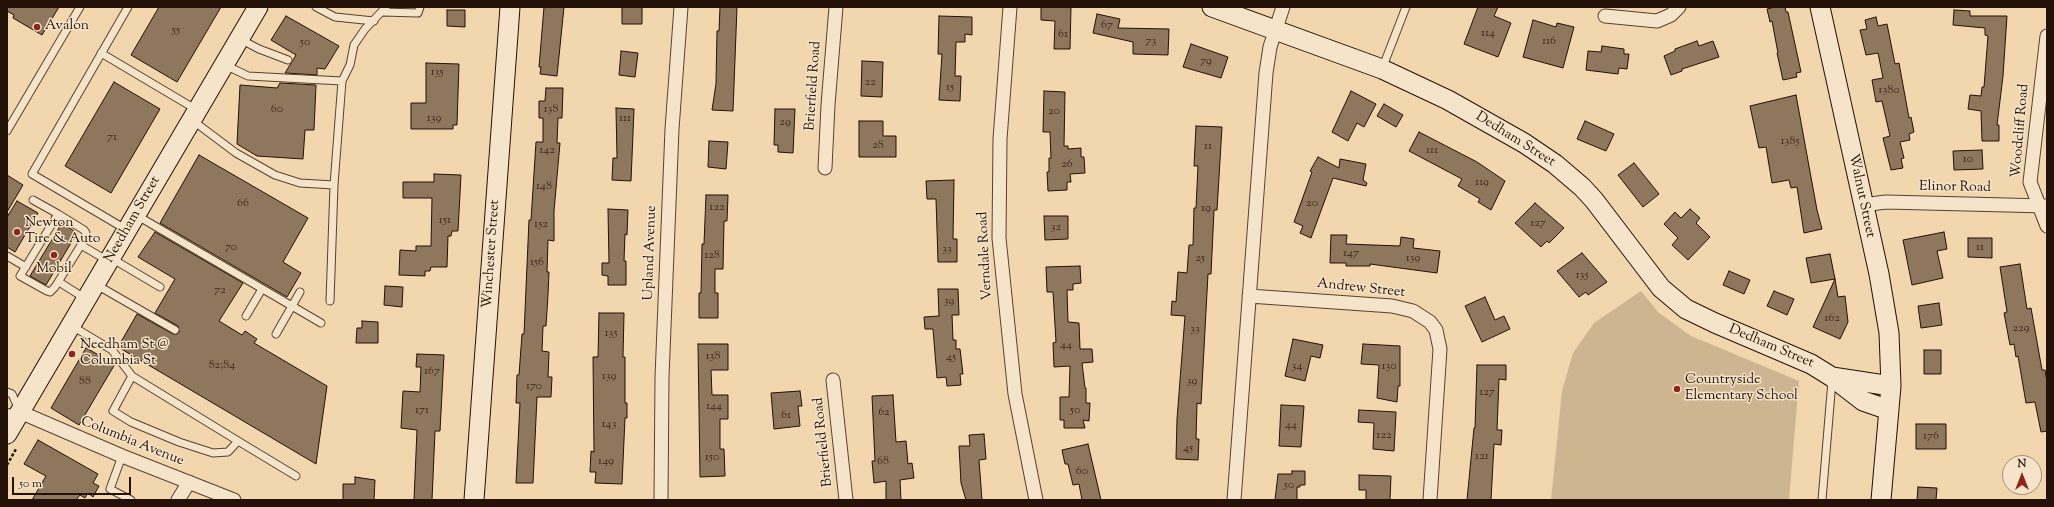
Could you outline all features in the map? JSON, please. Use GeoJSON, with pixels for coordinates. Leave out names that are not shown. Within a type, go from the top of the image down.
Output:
{"type":"FeatureCollection","features":[{"type":"Feature","properties":{"kind":"main road","name":"Needham Street"},"geometry":{"type":"LineString","coordinates":[[7,434],[13,413],[91,292],[258,7]]}},
{"type":"Feature","properties":{"kind":"main road","name":"Winchester Street"},"geometry":{"type":"LineString","coordinates":[[474,500],[510,7]]}},
{"type":"Feature","properties":{"kind":"main road","name":"Dedham Street"},"geometry":{"type":"LineString","coordinates":[[1212,7],[1382,69],[1448,100],[1524,143],[1556,164],[1582,186],[1661,288],[1686,309],[1715,323],[1799,358],[1832,377],[1863,401],[1889,410]]}},
{"type":"Feature","properties":{"kind":"main road","name":"Walnut Street"},"geometry":{"type":"LineString","coordinates":[[1820,7],[1886,313],[1891,351],[1891,386]]}},
{"type":"Feature","properties":{"kind":"main road","name":"Dedham Street"},"geometry":{"type":"LineString","coordinates":[[1832,377],[1891,386]]}},
{"type":"Feature","properties":{"kind":"main road"},"geometry":{"type":"LineString","coordinates":[[1881,500],[1891,386]]}},
{"type":"Feature","properties":{"kind":"street","name":"Upland Avenue"},"geometry":{"type":"LineString","coordinates":[[661,500],[661,419],[664,323],[672,128],[681,7]]}},
{"type":"Feature","properties":{"kind":"street","name":"Brierfield Road"},"geometry":{"type":"LineString","coordinates":[[825,168],[828,105],[836,7]]}},
{"type":"Feature","properties":{"kind":"street","name":"Verndale Road"},"geometry":{"type":"LineString","coordinates":[[1010,7],[1000,133],[999,238],[1015,394],[1036,500]]}},
{"type":"Feature","properties":{"kind":"street"},"geometry":{"type":"LineString","coordinates":[[1234,500],[1266,73],[1275,30],[1283,7]]}},
{"type":"Feature","properties":{"kind":"street"},"geometry":{"type":"LineString","coordinates":[[1605,16],[1657,21],[1671,15],[1679,7]]}},
{"type":"Feature","properties":{"kind":"street","name":"Woodcliff Road"},"geometry":{"type":"LineString","coordinates":[[2047,36],[2030,182],[2043,206],[2047,226]]}},
{"type":"Feature","properties":{"kind":"street","name":"Elinor Road"},"geometry":{"type":"LineString","coordinates":[[1863,206],[1886,202],[2043,206]]}},
{"type":"Feature","properties":{"kind":"street","name":"Andrew Street"},"geometry":{"type":"LineString","coordinates":[[1249,296],[1392,306],[1413,311],[1430,322],[1436,330],[1440,349],[1430,500]]}},
{"type":"Feature","properties":{"kind":"street","name":"Brierfield Road"},"geometry":{"type":"LineString","coordinates":[[833,380],[846,500]]}},
{"type":"Feature","properties":{"kind":"street","name":"Columbia Avenue"},"geometry":{"type":"LineString","coordinates":[[13,413],[234,500]]}},
{"type":"Feature","properties":{"kind":"street"},"geometry":{"type":"LineString","coordinates":[[178,500],[189,482]]}},
{"type":"Feature","properties":{"kind":"lane"},"geometry":{"type":"LineString","coordinates":[[7,131],[80,7]]}},
{"type":"Feature","properties":{"kind":"lane"},"geometry":{"type":"LineString","coordinates":[[128,7],[32,174],[262,288],[321,323]]}},
{"type":"Feature","properties":{"kind":"lane"},"geometry":{"type":"LineString","coordinates":[[316,7],[335,17],[374,21]]}},
{"type":"Feature","properties":{"kind":"lane"},"geometry":{"type":"LineString","coordinates":[[330,301],[334,185],[342,81],[350,65],[354,45],[365,29],[384,10],[418,13],[420,7]]}},
{"type":"Feature","properties":{"kind":"lane"},"geometry":{"type":"LineString","coordinates":[[1382,69],[1406,7]]}},
{"type":"Feature","properties":{"kind":"lane"},"geometry":{"type":"LineString","coordinates":[[239,39],[260,50],[288,60]]}},
{"type":"Feature","properties":{"kind":"lane"},"geometry":{"type":"LineString","coordinates":[[101,53],[195,115],[236,152],[274,175],[300,183],[334,185]]}},
{"type":"Feature","properties":{"kind":"lane"},"geometry":{"type":"LineString","coordinates":[[224,65],[248,76],[342,81]]}},
{"type":"Feature","properties":{"kind":"lane"},"geometry":{"type":"LineString","coordinates":[[33,200],[58,214],[85,231],[86,235],[59,282],[50,292],[43,290],[20,276],[58,214]]}},
{"type":"Feature","properties":{"kind":"lane"},"geometry":{"type":"LineString","coordinates":[[81,245],[160,287]]}},
{"type":"Feature","properties":{"kind":"lane"},"geometry":{"type":"LineString","coordinates":[[7,256],[26,267]]}},
{"type":"Feature","properties":{"kind":"lane"},"geometry":{"type":"LineString","coordinates":[[59,282],[91,292],[175,330]]}},
{"type":"Feature","properties":{"kind":"lane"},"geometry":{"type":"LineString","coordinates":[[246,316],[262,288]]}},
{"type":"Feature","properties":{"kind":"lane"},"geometry":{"type":"LineString","coordinates":[[276,334],[300,292]]}},
{"type":"Feature","properties":{"kind":"lane"},"geometry":{"type":"LineString","coordinates":[[71,325],[112,350],[132,376],[296,476]]}},
{"type":"Feature","properties":{"kind":"lane"},"geometry":{"type":"LineString","coordinates":[[132,376],[113,411],[131,422],[179,442],[213,453],[228,452],[238,441]]}},
{"type":"Feature","properties":{"kind":"lane"},"geometry":{"type":"LineString","coordinates":[[1822,500],[1832,377]]}},
{"type":"Feature","properties":{"kind":"lane"},"geometry":{"type":"LineString","coordinates":[[7,392],[12,394],[13,413]]}},
{"type":"Feature","properties":{"kind":"lane"},"geometry":{"type":"LineString","coordinates":[[122,456],[110,489],[131,500]]}},
{"type":"Feature","properties":{"kind":"path"},"geometry":{"type":"LineString","coordinates":[[7,465],[10,459]]}},
{"type":"Feature","properties":{"kind":"shaded area","name":"Countryside Elementary School"},"geometry":{"type":"Polygon","coordinates":[[[1641,291],[1658,312],[1691,336],[1799,381],[1789,500],[1551,500],[1562,391],[1573,353],[1594,323],[1641,291]]]}},
{"type":"Feature","properties":{"kind":"building","name":"Avalon"},"geometry":{"type":"Polygon","coordinates":[[[7,7],[59,7],[42,35],[13,18],[14,15],[7,11],[7,7]]]}},
{"type":"Feature","properties":{"kind":"building"},"geometry":{"type":"Polygon","coordinates":[[[159,7],[221,7],[177,82],[131,55],[159,7]]]}},
{"type":"Feature","properties":{"kind":"building"},"geometry":{"type":"Polygon","coordinates":[[[544,7],[564,7],[557,76],[540,74],[541,67],[539,67],[544,7]]]}},
{"type":"Feature","properties":{"kind":"building"},"geometry":{"type":"Polygon","coordinates":[[[622,7],[642,7],[642,24],[622,24],[622,7]]]}},
{"type":"Feature","properties":{"kind":"building"},"geometry":{"type":"Polygon","coordinates":[[[720,7],[737,7],[733,111],[712,110],[716,84],[717,31],[719,31],[720,7]]]}},
{"type":"Feature","properties":{"kind":"building"},"geometry":{"type":"Polygon","coordinates":[[[1041,7],[1071,7],[1070,49],[1054,49],[1055,21],[1041,20],[1041,7]]]}},
{"type":"Feature","properties":{"kind":"building"},"geometry":{"type":"Polygon","coordinates":[[[1478,7],[1498,7],[1494,16],[1511,23],[1498,57],[1464,44],[1478,7]]]}},
{"type":"Feature","properties":{"kind":"building"},"geometry":{"type":"Polygon","coordinates":[[[1785,7],[1786,12],[1788,12],[1801,72],[1796,73],[1797,77],[1783,80],[1772,21],[1770,22],[1767,9],[1785,7]]]}},
{"type":"Feature","properties":{"kind":"building"},"geometry":{"type":"Polygon","coordinates":[[[447,10],[465,10],[465,27],[447,26],[447,10]]]}},
{"type":"Feature","properties":{"kind":"building"},"geometry":{"type":"Polygon","coordinates":[[[1954,10],[1970,11],[1970,16],[2007,16],[2003,76],[1997,125],[1999,125],[1999,141],[1982,141],[1981,111],[1968,109],[1970,95],[1981,96],[1982,87],[1984,87],[1988,36],[1985,35],[1985,28],[1953,25],[1954,10]]]}},
{"type":"Feature","properties":{"kind":"building"},"geometry":{"type":"Polygon","coordinates":[[[1097,14],[1120,19],[1118,28],[1169,29],[1168,55],[1133,54],[1133,42],[1093,33],[1097,14]]]}},
{"type":"Feature","properties":{"kind":"building"},"geometry":{"type":"Polygon","coordinates":[[[286,16],[339,46],[325,69],[317,68],[317,75],[285,73],[296,55],[271,40],[286,16]]]}},
{"type":"Feature","properties":{"kind":"building"},"geometry":{"type":"Polygon","coordinates":[[[939,16],[972,17],[972,35],[965,34],[965,42],[956,42],[955,76],[961,76],[960,101],[939,100],[942,54],[938,54],[939,16]]]}},
{"type":"Feature","properties":{"kind":"building"},"geometry":{"type":"Polygon","coordinates":[[[1876,17],[1878,26],[1887,24],[1895,64],[1899,63],[1909,118],[1911,117],[1914,132],[1909,134],[1910,140],[1900,142],[1904,158],[1901,159],[1903,168],[1891,170],[1883,138],[1890,136],[1882,101],[1876,102],[1872,80],[1883,78],[1878,53],[1866,55],[1860,30],[1867,29],[1865,20],[1876,17]]]}},
{"type":"Feature","properties":{"kind":"building"},"geometry":{"type":"Polygon","coordinates":[[[1533,20],[1556,27],[1557,23],[1574,27],[1563,68],[1523,57],[1533,20]]]}},
{"type":"Feature","properties":{"kind":"building"},"geometry":{"type":"Polygon","coordinates":[[[1697,41],[1699,46],[1713,41],[1719,57],[1682,69],[1682,71],[1671,75],[1664,56],[1675,51],[1675,49],[1697,41]]]}},
{"type":"Feature","properties":{"kind":"building"},"geometry":{"type":"Polygon","coordinates":[[[1191,44],[1228,57],[1221,78],[1183,67],[1191,44]]]}},
{"type":"Feature","properties":{"kind":"building"},"geometry":{"type":"Polygon","coordinates":[[[1602,46],[1624,49],[1624,54],[1629,54],[1627,69],[1619,68],[1618,74],[1586,70],[1588,51],[1601,52],[1602,46]]]}},
{"type":"Feature","properties":{"kind":"building"},"geometry":{"type":"Polygon","coordinates":[[[621,51],[638,53],[635,77],[619,75],[621,51]]]}},
{"type":"Feature","properties":{"kind":"building"},"geometry":{"type":"Polygon","coordinates":[[[862,61],[883,62],[882,97],[861,96],[862,61]]]}},
{"type":"Feature","properties":{"kind":"building"},"geometry":{"type":"Polygon","coordinates":[[[426,63],[459,64],[457,125],[453,125],[453,129],[411,129],[411,103],[426,103],[426,63]]]}},
{"type":"Feature","properties":{"kind":"building"},"geometry":{"type":"Polygon","coordinates":[[[114,82],[160,109],[111,193],[65,166],[114,82]]]}},
{"type":"Feature","properties":{"kind":"building"},"geometry":{"type":"Polygon","coordinates":[[[280,83],[316,85],[314,130],[305,130],[303,159],[257,156],[237,144],[240,85],[277,88],[280,83]]]}},
{"type":"Feature","properties":{"kind":"building"},"geometry":{"type":"Polygon","coordinates":[[[546,88],[563,88],[562,118],[558,118],[557,143],[560,143],[554,211],[554,241],[548,240],[548,295],[546,326],[543,326],[542,351],[549,352],[548,377],[552,377],[551,397],[537,397],[533,483],[516,483],[520,403],[516,403],[517,375],[519,375],[522,334],[524,334],[529,220],[531,220],[536,142],[543,142],[543,118],[539,118],[539,101],[545,101],[546,88]]]}},
{"type":"Feature","properties":{"kind":"building"},"geometry":{"type":"Polygon","coordinates":[[[1044,91],[1065,92],[1064,146],[1068,146],[1068,149],[1081,148],[1081,157],[1084,157],[1085,173],[1070,174],[1071,182],[1067,182],[1067,190],[1048,191],[1047,172],[1049,172],[1049,158],[1051,158],[1050,132],[1043,132],[1044,91]]]}},
{"type":"Feature","properties":{"kind":"building"},"geometry":{"type":"Polygon","coordinates":[[[1351,91],[1376,104],[1364,127],[1357,123],[1348,141],[1332,132],[1351,91]]]}},
{"type":"Feature","properties":{"kind":"building"},"geometry":{"type":"Polygon","coordinates":[[[1796,95],[1817,210],[1822,229],[1804,233],[1797,187],[1791,188],[1789,180],[1772,183],[1766,147],[1759,148],[1750,106],[1796,95]]]}},
{"type":"Feature","properties":{"kind":"building"},"geometry":{"type":"Polygon","coordinates":[[[1384,104],[1403,115],[1396,127],[1377,116],[1384,104]]]}},
{"type":"Feature","properties":{"kind":"building"},"geometry":{"type":"Polygon","coordinates":[[[616,108],[634,109],[631,181],[612,180],[613,158],[617,158],[616,108]]]}},
{"type":"Feature","properties":{"kind":"building"},"geometry":{"type":"Polygon","coordinates":[[[775,109],[795,109],[793,153],[778,152],[778,145],[774,145],[775,109]]]}},
{"type":"Feature","properties":{"kind":"building"},"geometry":{"type":"Polygon","coordinates":[[[859,121],[883,121],[883,136],[896,136],[896,157],[859,157],[859,121]]]}},
{"type":"Feature","properties":{"kind":"building"},"geometry":{"type":"Polygon","coordinates":[[[1585,121],[1614,134],[1606,151],[1577,139],[1585,121]]]}},
{"type":"Feature","properties":{"kind":"building"},"geometry":{"type":"Polygon","coordinates":[[[1196,126],[1222,127],[1217,210],[1214,210],[1211,274],[1208,274],[1201,404],[1197,403],[1196,439],[1199,439],[1198,460],[1176,459],[1177,419],[1185,316],[1171,315],[1172,301],[1176,302],[1178,272],[1187,273],[1189,245],[1193,245],[1194,208],[1196,208],[1198,166],[1194,166],[1196,126]]]}},
{"type":"Feature","properties":{"kind":"building"},"geometry":{"type":"Polygon","coordinates":[[[1419,132],[1477,162],[1505,181],[1491,210],[1478,202],[1480,199],[1458,186],[1462,179],[1409,151],[1419,132]]]}},
{"type":"Feature","properties":{"kind":"building"},"geometry":{"type":"Polygon","coordinates":[[[709,141],[728,142],[726,169],[708,167],[709,141]]]}},
{"type":"Feature","properties":{"kind":"building"},"geometry":{"type":"Polygon","coordinates":[[[1982,150],[1983,169],[1954,170],[1953,151],[1982,150]]]}},
{"type":"Feature","properties":{"kind":"building"},"geometry":{"type":"Polygon","coordinates":[[[199,155],[308,218],[283,262],[301,273],[287,297],[160,223],[199,155]]]}},
{"type":"Feature","properties":{"kind":"building"},"geometry":{"type":"Polygon","coordinates":[[[1318,157],[1339,168],[1340,159],[1366,164],[1363,180],[1367,183],[1366,186],[1333,178],[1311,238],[1300,233],[1303,226],[1294,222],[1312,172],[1310,171],[1318,157]]]}},
{"type":"Feature","properties":{"kind":"building"},"geometry":{"type":"Polygon","coordinates":[[[1634,163],[1659,194],[1643,207],[1618,175],[1634,163]]]}},
{"type":"Feature","properties":{"kind":"building"},"geometry":{"type":"Polygon","coordinates":[[[434,174],[461,175],[458,231],[452,231],[451,236],[448,236],[447,267],[431,267],[430,271],[425,271],[425,276],[399,275],[400,250],[416,251],[416,246],[431,246],[432,198],[403,198],[403,182],[434,182],[434,174]]]}},
{"type":"Feature","properties":{"kind":"building"},"geometry":{"type":"Polygon","coordinates":[[[7,175],[23,185],[7,212],[7,175]]]}},
{"type":"Feature","properties":{"kind":"building"},"geometry":{"type":"Polygon","coordinates":[[[954,180],[953,239],[957,239],[957,262],[938,262],[936,199],[927,199],[926,181],[954,180]]]}},
{"type":"Feature","properties":{"kind":"building"},"geometry":{"type":"Polygon","coordinates":[[[706,195],[728,195],[727,221],[724,221],[723,269],[715,269],[715,293],[718,293],[718,318],[699,318],[699,293],[701,293],[702,244],[704,244],[706,195]]]}},
{"type":"Feature","properties":{"kind":"building","name":"Newton Tire & Auto"},"geometry":{"type":"Polygon","coordinates":[[[17,201],[38,213],[15,252],[7,247],[7,217],[17,201]]]}},
{"type":"Feature","properties":{"kind":"building"},"geometry":{"type":"Polygon","coordinates":[[[1535,203],[1564,228],[1549,243],[1547,241],[1541,247],[1515,223],[1535,203]]]}},
{"type":"Feature","properties":{"kind":"building"},"geometry":{"type":"Polygon","coordinates":[[[608,209],[628,210],[624,261],[626,261],[626,285],[608,285],[608,276],[602,275],[602,263],[609,263],[608,209]]]}},
{"type":"Feature","properties":{"kind":"building"},"geometry":{"type":"Polygon","coordinates":[[[1690,209],[1700,218],[1696,223],[1710,237],[1688,260],[1672,245],[1678,238],[1664,224],[1675,212],[1681,218],[1690,209]]]}},
{"type":"Feature","properties":{"kind":"building"},"geometry":{"type":"Polygon","coordinates":[[[1044,216],[1068,216],[1068,239],[1045,240],[1044,216]]]}},
{"type":"Feature","properties":{"kind":"building","name":"Mobil"},"geometry":{"type":"Polygon","coordinates":[[[62,223],[77,233],[46,285],[30,276],[62,223]]]}},
{"type":"Feature","properties":{"kind":"building"},"geometry":{"type":"Polygon","coordinates":[[[155,232],[243,283],[219,321],[242,335],[245,331],[257,339],[254,343],[327,386],[316,464],[118,347],[137,314],[173,334],[177,334],[179,332],[178,326],[155,313],[175,279],[138,257],[155,232]]]}},
{"type":"Feature","properties":{"kind":"building"},"geometry":{"type":"Polygon","coordinates":[[[1944,232],[1947,249],[1937,251],[1943,278],[1912,285],[1903,240],[1944,232]]]}},
{"type":"Feature","properties":{"kind":"building"},"geometry":{"type":"Polygon","coordinates":[[[1331,235],[1347,235],[1346,244],[1400,246],[1401,237],[1414,239],[1413,248],[1440,251],[1437,273],[1370,264],[1370,266],[1346,266],[1346,263],[1330,263],[1331,235]]]}},
{"type":"Feature","properties":{"kind":"building"},"geometry":{"type":"Polygon","coordinates":[[[1968,238],[1992,238],[1992,258],[1968,257],[1968,238]]]}},
{"type":"Feature","properties":{"kind":"building"},"geometry":{"type":"Polygon","coordinates":[[[1582,253],[1607,282],[1588,295],[1586,292],[1579,297],[1557,271],[1582,253]]]}},
{"type":"Feature","properties":{"kind":"building"},"geometry":{"type":"Polygon","coordinates":[[[1830,254],[1835,279],[1811,283],[1806,258],[1830,254]]]}},
{"type":"Feature","properties":{"kind":"building"},"geometry":{"type":"Polygon","coordinates":[[[2020,264],[2027,309],[2031,308],[2042,370],[2045,370],[2047,382],[2047,431],[2041,432],[2035,402],[2026,403],[2018,356],[2016,357],[2014,344],[2010,345],[2004,313],[2007,312],[2000,267],[2020,264]]]}},
{"type":"Feature","properties":{"kind":"building"},"geometry":{"type":"Polygon","coordinates":[[[1080,266],[1081,283],[1073,284],[1073,290],[1067,290],[1068,322],[1079,323],[1080,349],[1092,349],[1093,362],[1082,363],[1086,388],[1086,403],[1090,403],[1089,421],[1083,420],[1085,428],[1064,428],[1064,420],[1060,420],[1060,397],[1069,397],[1070,366],[1054,367],[1053,343],[1056,342],[1053,292],[1047,292],[1046,267],[1080,266]]]}},
{"type":"Feature","properties":{"kind":"building"},"geometry":{"type":"Polygon","coordinates":[[[1729,271],[1750,280],[1744,294],[1723,285],[1729,271]]]}},
{"type":"Feature","properties":{"kind":"building"},"geometry":{"type":"Polygon","coordinates":[[[1835,279],[1838,297],[1845,296],[1848,322],[1840,339],[1813,327],[1835,279]]]}},
{"type":"Feature","properties":{"kind":"building"},"geometry":{"type":"Polygon","coordinates":[[[385,286],[403,287],[402,307],[384,305],[385,286]]]}},
{"type":"Feature","properties":{"kind":"building"},"geometry":{"type":"Polygon","coordinates":[[[938,289],[958,289],[959,315],[952,315],[953,340],[956,340],[956,349],[960,349],[963,374],[960,374],[961,385],[947,386],[946,377],[937,378],[933,329],[925,329],[924,317],[939,316],[938,289]]]}},
{"type":"Feature","properties":{"kind":"building"},"geometry":{"type":"Polygon","coordinates":[[[1774,291],[1794,299],[1787,315],[1767,306],[1774,291]]]}},
{"type":"Feature","properties":{"kind":"building"},"geometry":{"type":"Polygon","coordinates":[[[1485,297],[1495,320],[1504,316],[1510,329],[1482,342],[1465,306],[1485,297]]]}},
{"type":"Feature","properties":{"kind":"building"},"geometry":{"type":"Polygon","coordinates":[[[1939,303],[1942,325],[1921,328],[1918,306],[1939,303]]]}},
{"type":"Feature","properties":{"kind":"building"},"geometry":{"type":"Polygon","coordinates":[[[599,313],[624,313],[623,357],[625,357],[625,403],[627,403],[627,418],[625,418],[622,484],[595,483],[596,472],[590,472],[591,451],[594,452],[593,357],[598,357],[599,313]]]}},
{"type":"Feature","properties":{"kind":"building"},"geometry":{"type":"Polygon","coordinates":[[[362,321],[378,322],[378,343],[356,343],[357,328],[362,328],[362,321]]]}},
{"type":"Feature","properties":{"kind":"building"},"geometry":{"type":"Polygon","coordinates":[[[1293,339],[1323,345],[1320,358],[1311,356],[1305,381],[1285,376],[1293,339]]]}},
{"type":"Feature","properties":{"kind":"building"},"geometry":{"type":"Polygon","coordinates":[[[698,344],[728,344],[728,370],[711,370],[712,395],[728,395],[728,419],[720,419],[720,449],[724,449],[725,476],[700,477],[698,344]]]}},
{"type":"Feature","properties":{"kind":"building"},"geometry":{"type":"Polygon","coordinates":[[[1363,344],[1400,346],[1400,386],[1398,386],[1397,402],[1377,398],[1379,365],[1361,364],[1363,344]]]}},
{"type":"Feature","properties":{"kind":"building"},"geometry":{"type":"Polygon","coordinates":[[[86,348],[115,364],[79,425],[51,408],[86,348]]]}},
{"type":"Feature","properties":{"kind":"building"},"geometry":{"type":"Polygon","coordinates":[[[1924,350],[1941,350],[1941,374],[1924,374],[1924,350]]]}},
{"type":"Feature","properties":{"kind":"building"},"geometry":{"type":"Polygon","coordinates":[[[417,354],[444,355],[440,431],[435,431],[432,500],[414,500],[417,430],[401,428],[403,391],[420,392],[421,367],[416,367],[417,354]]]}},
{"type":"Feature","properties":{"kind":"building"},"geometry":{"type":"Polygon","coordinates":[[[1477,365],[1506,365],[1506,380],[1499,379],[1497,430],[1502,430],[1501,445],[1494,444],[1491,500],[1467,500],[1475,428],[1477,365]]]}},
{"type":"Feature","properties":{"kind":"building"},"geometry":{"type":"Polygon","coordinates":[[[800,391],[802,406],[798,406],[800,426],[774,429],[771,393],[800,391]]]}},
{"type":"Feature","properties":{"kind":"building"},"geometry":{"type":"Polygon","coordinates":[[[893,395],[896,442],[906,441],[908,464],[912,463],[914,478],[900,480],[901,500],[886,500],[886,481],[874,483],[872,461],[875,461],[872,396],[893,395]]]}},
{"type":"Feature","properties":{"kind":"building"},"geometry":{"type":"Polygon","coordinates":[[[1281,405],[1304,406],[1301,447],[1279,446],[1281,405]]]}},
{"type":"Feature","properties":{"kind":"building"},"geometry":{"type":"Polygon","coordinates":[[[1359,410],[1396,412],[1394,451],[1373,449],[1374,423],[1358,422],[1359,410]]]}},
{"type":"Feature","properties":{"kind":"building"},"geometry":{"type":"Polygon","coordinates":[[[1916,424],[1946,424],[1946,449],[1916,449],[1916,424]]]}},
{"type":"Feature","properties":{"kind":"building"},"geometry":{"type":"Polygon","coordinates":[[[984,434],[986,459],[979,460],[982,500],[966,500],[961,483],[959,446],[970,446],[969,435],[984,434]]]}},
{"type":"Feature","properties":{"kind":"building"},"geometry":{"type":"Polygon","coordinates":[[[38,440],[98,474],[93,483],[99,486],[93,497],[88,493],[85,498],[80,495],[76,500],[32,500],[46,476],[24,464],[38,440]]]}},
{"type":"Feature","properties":{"kind":"building"},"geometry":{"type":"Polygon","coordinates":[[[1088,444],[1101,500],[1082,500],[1079,484],[1073,485],[1068,464],[1065,464],[1062,450],[1088,444]]]}},
{"type":"Feature","properties":{"kind":"building"},"geometry":{"type":"Polygon","coordinates":[[[1292,471],[1305,471],[1305,485],[1300,485],[1300,487],[1297,487],[1297,500],[1275,500],[1278,474],[1292,474],[1292,471]]]}},
{"type":"Feature","properties":{"kind":"building"},"geometry":{"type":"Polygon","coordinates":[[[1359,475],[1391,476],[1390,500],[1366,500],[1366,490],[1359,490],[1359,475]]]}},
{"type":"Feature","properties":{"kind":"building"},"geometry":{"type":"Polygon","coordinates":[[[355,477],[375,480],[374,500],[343,500],[343,484],[355,484],[355,477]]]}},
{"type":"Feature","properties":{"kind":"building"},"geometry":{"type":"Polygon","coordinates":[[[1918,487],[1937,488],[1936,500],[1917,500],[1918,487]]]}},
{"type":"Feature","properties":{"kind":"place","name":"Avalon"},"geometry":{"type":"Point","coordinates":[37,27]}},
{"type":"Feature","properties":{"kind":"place","name":"Newton Tire & Auto"},"geometry":{"type":"Point","coordinates":[17,232]}},
{"type":"Feature","properties":{"kind":"place","name":"Mobil"},"geometry":{"type":"Point","coordinates":[54,255]}},
{"type":"Feature","properties":{"kind":"place","name":"Needham St @ Columbia St"},"geometry":{"type":"Point","coordinates":[72,354]}},
{"type":"Feature","properties":{"kind":"place","name":"Countryside Elementary School"},"geometry":{"type":"Point","coordinates":[1677,389]}}]}
